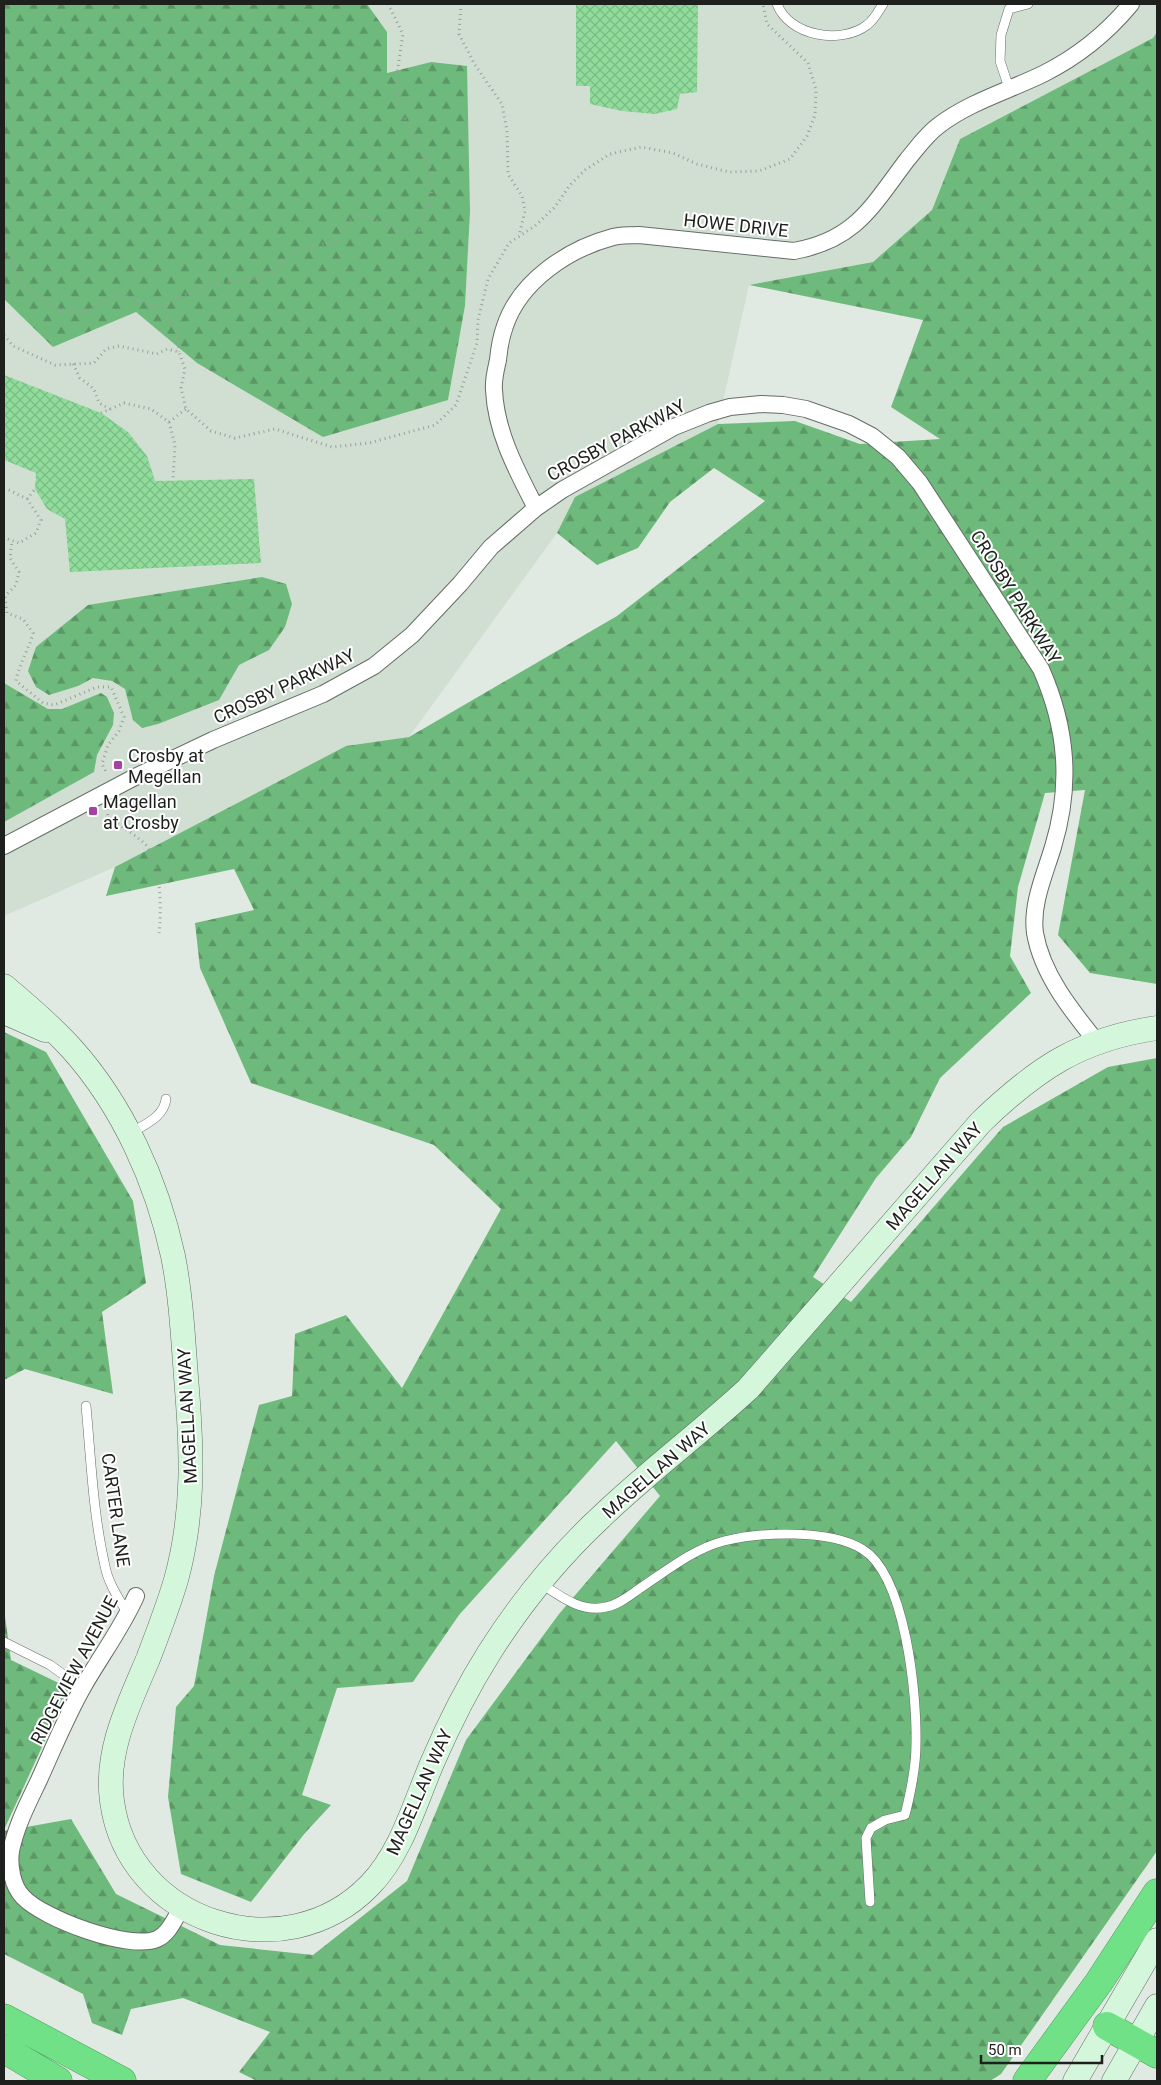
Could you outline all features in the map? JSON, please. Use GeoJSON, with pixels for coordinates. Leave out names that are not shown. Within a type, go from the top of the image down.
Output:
{"type":"FeatureCollection","features":[{"type":"Feature","properties":{"kind":"highway"},"geometry":{"type":"LineString","coordinates":[[1027,2081],[1099,1982],[1157,1894]]}},
{"type":"Feature","properties":{"kind":"highway"},"geometry":{"type":"LineString","coordinates":[[4,2018],[122,2081]]}},
{"type":"Feature","properties":{"kind":"highway"},"geometry":{"type":"LineString","coordinates":[[1107,2026],[1147,2048]]}},
{"type":"Feature","properties":{"kind":"highway"},"geometry":{"type":"LineString","coordinates":[[4,2049],[58,2081]]}},
{"type":"Feature","properties":{"kind":"street","name":"HOWE DRIVE"},"geometry":{"type":"LineString","coordinates":[[536,508],[503,439],[494,389],[505,325],[517,303],[534,281],[552,265],[572,253],[614,236],[639,235],[794,251],[814,248],[830,241],[845,233],[861,220],[922,141],[938,126],[962,110],[1042,74],[1090,44],[1114,24],[1131,4]]}},
{"type":"Feature","properties":{"kind":"street","name":"CROSBY PARKWAY"},"geometry":{"type":"LineString","coordinates":[[4,846],[114,788],[213,740],[323,694],[374,666],[412,635],[460,584],[491,547],[536,508],[562,490],[674,427],[730,407],[761,404],[806,408],[857,428],[872,436],[898,457],[920,483],[1041,669],[1053,696],[1062,735],[1065,773],[1064,802],[1054,845],[1039,893],[1035,931],[1040,954],[1054,983],[1096,1041]]}},
{"type":"Feature","properties":{"kind":"street","name":"MAGELLAN WAY"},"geometry":{"type":"LineString","coordinates":[[4,986],[58,1035],[92,1075],[106,1095],[128,1134],[152,1184],[173,1258],[190,1418],[192,1483],[188,1529],[182,1558],[156,1639],[117,1738],[110,1778],[112,1805],[126,1848],[149,1881],[182,1907],[222,1925],[260,1930],[294,1927],[328,1915],[345,1905],[369,1886],[388,1860],[402,1835],[456,1709],[489,1653],[540,1583],[596,1522],[626,1494],[708,1426],[748,1389],[988,1116],[1008,1096],[1064,1056],[1096,1041],[1126,1032],[1157,1028]]}},
{"type":"Feature","properties":{"kind":"street"},"geometry":{"type":"LineString","coordinates":[[4,1012],[58,1035]]}},
{"type":"Feature","properties":{"kind":"street","name":"RIDGEVIEW AVENUE"},"geometry":{"type":"LineString","coordinates":[[136,1596],[128,1614],[82,1688],[20,1820],[11,1853],[14,1884],[22,1896],[33,1905],[63,1922],[94,1933],[136,1942],[148,1942],[158,1939],[166,1932],[182,1907]]}},
{"type":"Feature","properties":{"kind":"street"},"geometry":{"type":"LineString","coordinates":[[1075,2081],[1157,1940]]}},
{"type":"Feature","properties":{"kind":"street"},"geometry":{"type":"LineString","coordinates":[[1114,2081],[1147,2048],[1157,2006]]}},
{"type":"Feature","properties":{"kind":"lane"},"geometry":{"type":"LineString","coordinates":[[777,4],[789,21],[802,28],[825,35],[842,36],[856,32],[867,25],[877,15],[882,4]]}},
{"type":"Feature","properties":{"kind":"lane"},"geometry":{"type":"LineString","coordinates":[[1009,88],[1000,61],[1001,35],[1006,6],[1028,4]]}},
{"type":"Feature","properties":{"kind":"lane"},"geometry":{"type":"LineString","coordinates":[[128,1134],[154,1119],[165,1107],[166,1099]]}},
{"type":"Feature","properties":{"kind":"lane","name":"CARTER LANE"},"geometry":{"type":"LineString","coordinates":[[86,1406],[96,1506],[105,1567],[114,1590],[128,1614]]}},
{"type":"Feature","properties":{"kind":"lane"},"geometry":{"type":"LineString","coordinates":[[540,1583],[563,1599],[581,1607],[607,1607],[620,1601],[696,1552],[711,1545],[726,1540],[772,1534],[811,1535],[848,1542],[863,1549],[873,1558],[896,1599],[906,1636],[915,1696],[916,1744],[913,1782],[905,1814],[885,1820],[871,1828],[866,1838],[870,1902]]}},
{"type":"Feature","properties":{"kind":"lane"},"geometry":{"type":"LineString","coordinates":[[4,1642],[50,1665],[82,1688]]}},
{"type":"Feature","properties":{"kind":"path"},"geometry":{"type":"LineString","coordinates":[[160,309],[175,299],[210,284],[260,278],[271,272],[293,252],[316,245],[334,243],[345,225],[356,214],[374,219],[401,232],[419,230],[431,198],[431,170],[399,107],[396,80],[403,34],[388,4]]}},
{"type":"Feature","properties":{"kind":"path"},"geometry":{"type":"LineString","coordinates":[[461,4],[459,34],[475,65],[502,104],[508,131],[508,174],[522,196],[525,210],[518,237]]}},
{"type":"Feature","properties":{"kind":"path"},"geometry":{"type":"LineString","coordinates":[[4,246],[22,284],[48,304],[66,311],[88,312],[106,298],[124,295],[160,309],[176,324],[179,352],[185,369],[182,388],[186,409],[211,431],[235,438],[275,428],[332,447],[369,443],[435,425],[456,405],[477,342],[478,320],[488,279],[509,243],[535,226],[555,207],[570,185],[585,170],[610,154],[641,147],[673,153],[697,164],[729,172],[759,171],[790,159],[807,136],[815,115],[816,90],[808,63],[767,24],[763,4]]}},
{"type":"Feature","properties":{"kind":"path"},"geometry":{"type":"LineString","coordinates":[[4,335],[13,346],[55,365],[94,363],[106,349],[119,346],[156,354],[166,350],[179,352]]}},
{"type":"Feature","properties":{"kind":"path"},"geometry":{"type":"LineString","coordinates":[[72,364],[80,378],[94,389],[99,403],[110,409]]}},
{"type":"Feature","properties":{"kind":"path"},"geometry":{"type":"LineString","coordinates":[[101,413],[124,403],[151,408],[170,422],[175,444],[173,480]]}},
{"type":"Feature","properties":{"kind":"path"},"geometry":{"type":"LineString","coordinates":[[170,422],[186,409]]}},
{"type":"Feature","properties":{"kind":"path"},"geometry":{"type":"LineString","coordinates":[[4,489],[27,499],[41,520],[36,534],[19,543],[4,538]]}},
{"type":"Feature","properties":{"kind":"path"},"geometry":{"type":"LineString","coordinates":[[27,499],[35,489]]}},
{"type":"Feature","properties":{"kind":"path"},"geometry":{"type":"LineString","coordinates":[[12,541],[10,558],[19,572],[16,585],[4,597],[7,613],[23,619],[33,633],[30,645],[18,667],[16,681],[43,702],[54,705],[97,687],[111,687],[124,717],[119,731],[108,745],[102,764],[114,788],[106,806],[108,817],[145,844],[154,862],[161,914],[159,933]]}},
{"type":"Feature","properties":{"kind":"shaded area"},"geometry":{"type":"Polygon","coordinates":[[[367,4],[1157,4],[1157,32],[1153,38],[960,139],[932,210],[873,262],[749,285],[718,424],[575,498],[557,533],[409,737],[346,746],[115,867],[4,916],[4,299],[53,347],[136,312],[197,363],[448,400],[465,306],[470,212],[431,62],[387,73],[387,32],[367,4]]]}},
{"type":"Feature","properties":{"kind":"green space"},"geometry":{"type":"Polygon","coordinates":[[[4,4],[367,4],[387,32],[387,73],[431,62],[467,66],[470,212],[465,306],[448,400],[323,437],[197,363],[136,312],[53,347],[4,299],[4,4]]]}},
{"type":"Feature","properties":{"kind":"green space"},"geometry":{"type":"Polygon","coordinates":[[[1157,32],[1157,984],[1090,973],[1058,935],[1085,790],[1045,793],[1018,887],[1010,956],[1031,993],[940,1078],[911,1137],[876,1178],[813,1277],[851,1302],[1003,1127],[1108,1067],[1157,1058],[1157,1851],[1001,2074],[990,2081],[257,2081],[239,2072],[270,2032],[183,1998],[131,2009],[122,2035],[92,2023],[83,1994],[4,1954],[4,1831],[71,1819],[116,1894],[220,1945],[313,1955],[407,1881],[466,1740],[559,1614],[660,1496],[616,1441],[459,1615],[413,1682],[337,1688],[302,1795],[331,1805],[305,1833],[251,1902],[181,1874],[168,1797],[176,1707],[194,1686],[214,1576],[259,1405],[292,1396],[295,1334],[346,1315],[402,1388],[501,1209],[434,1145],[251,1083],[200,968],[195,923],[254,910],[234,869],[106,896],[115,867],[346,746],[409,737],[617,616],[765,501],[714,468],[670,502],[638,548],[597,565],[557,533],[575,497],[718,424],[795,421],[860,444],[940,439],[891,407],[923,320],[749,285],[873,262],[932,210],[960,139],[1153,38],[1157,32]]]}},
{"type":"Feature","properties":{"kind":"green space"},"geometry":{"type":"Polygon","coordinates":[[[262,577],[286,584],[292,604],[285,627],[269,650],[239,665],[219,700],[158,724],[142,728],[133,720],[125,689],[112,681],[93,678],[78,686],[49,695],[36,687],[28,671],[36,647],[88,605],[262,577]]]}},
{"type":"Feature","properties":{"kind":"green space"},"geometry":{"type":"Polygon","coordinates":[[[4,683],[48,709],[62,709],[101,693],[107,697],[114,713],[113,725],[97,755],[94,772],[4,822],[4,683]]]}},
{"type":"Feature","properties":{"kind":"green space"},"geometry":{"type":"Polygon","coordinates":[[[4,1032],[46,1052],[133,1201],[146,1283],[102,1312],[113,1394],[25,1369],[4,1380],[4,1032]]]}},
{"type":"Feature","properties":{"kind":"green space"},"geometry":{"type":"Polygon","coordinates":[[[4,1609],[11,1660],[69,1688],[4,1830],[4,1609]]]}},
{"type":"Feature","properties":{"kind":"building"},"geometry":{"type":"Polygon","coordinates":[[[576,4],[698,4],[697,92],[680,94],[677,109],[655,114],[622,111],[590,104],[590,86],[576,86],[576,4]]]}},
{"type":"Feature","properties":{"kind":"building"},"geometry":{"type":"Polygon","coordinates":[[[4,375],[101,413],[128,432],[147,456],[155,481],[254,479],[261,563],[70,572],[65,519],[47,509],[35,489],[36,473],[4,460],[4,375]]]}},
{"type":"Feature","properties":{"kind":"place","name":"Crosby at Megellan"},"geometry":{"type":"Point","coordinates":[118,765]}},
{"type":"Feature","properties":{"kind":"place","name":"Magellan at Crosby"},"geometry":{"type":"Point","coordinates":[93,811]}}]}
